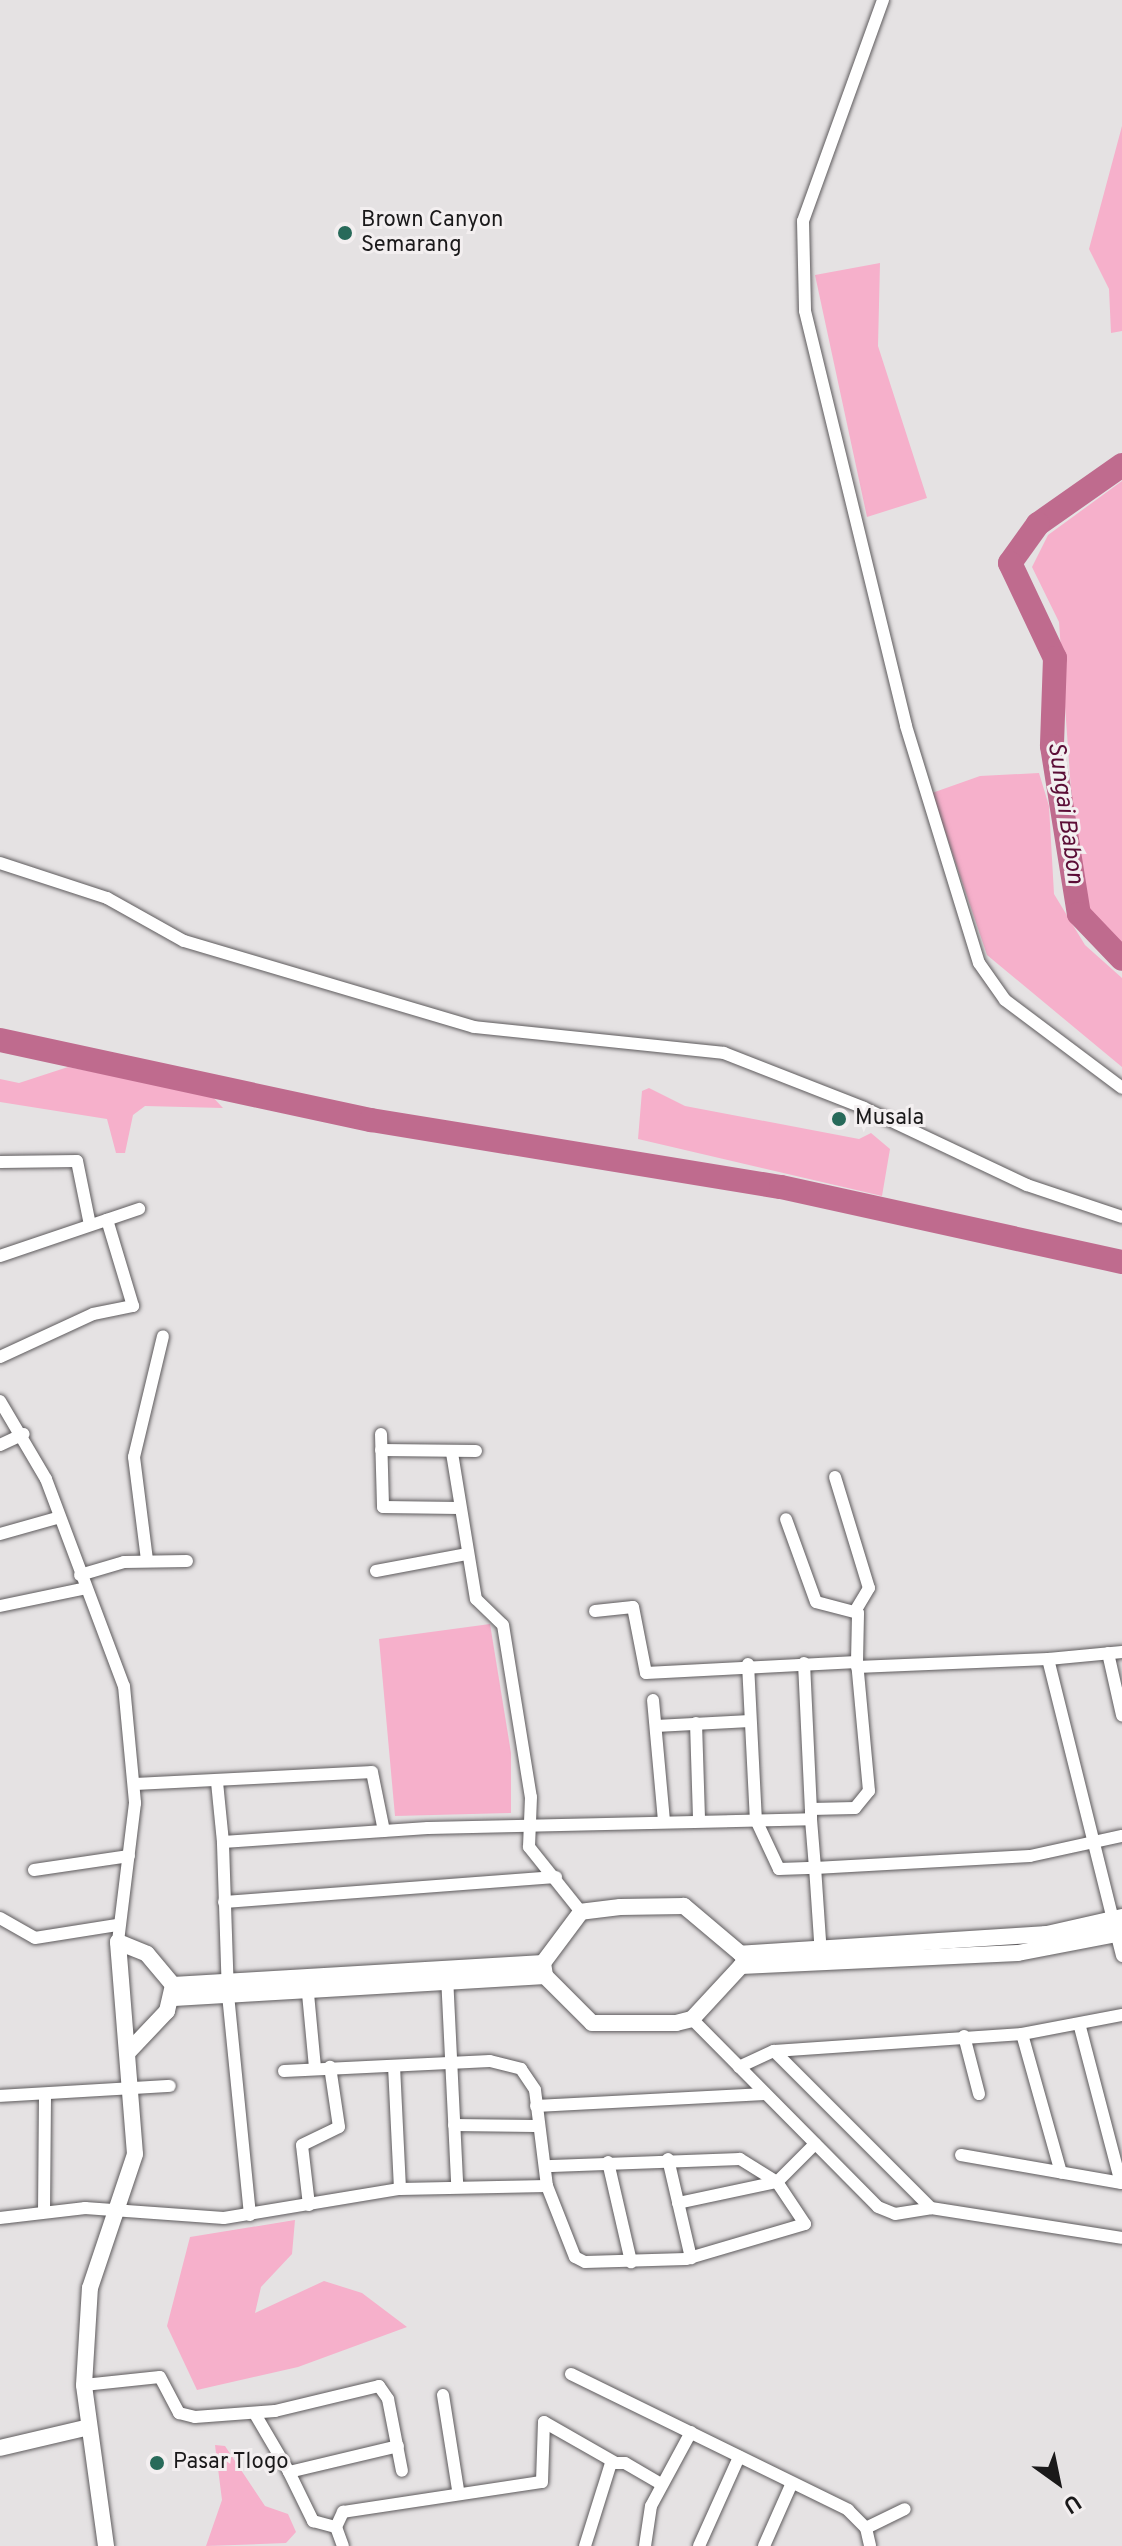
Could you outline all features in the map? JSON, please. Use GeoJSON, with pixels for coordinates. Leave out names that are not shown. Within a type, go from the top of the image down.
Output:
{"type":"FeatureCollection","features":[{"type":"Feature","properties":{"kind":"street"},"geometry":{"type":"LineString","coordinates":[[883,0],[803,221],[805,311],[906,726],[979,963],[1005,1000],[1122,1088]]}},
{"type":"Feature","properties":{"kind":"street"},"geometry":{"type":"LineString","coordinates":[[0,863],[107,898],[184,941],[474,1027],[724,1053],[864,1108],[1000,1174],[1122,1217]]}},
{"type":"Feature","properties":{"kind":"street"},"geometry":{"type":"LineString","coordinates":[[0,1162],[77,1161],[90,1225]]}},
{"type":"Feature","properties":{"kind":"street"},"geometry":{"type":"LineString","coordinates":[[0,1256],[139,1209]]}},
{"type":"Feature","properties":{"kind":"street"},"geometry":{"type":"LineString","coordinates":[[0,1357],[93,1314],[133,1306],[107,1220]]}},
{"type":"Feature","properties":{"kind":"street"},"geometry":{"type":"LineString","coordinates":[[147,1560],[134,1457],[163,1336]]}},
{"type":"Feature","properties":{"kind":"street"},"geometry":{"type":"LineString","coordinates":[[0,1401],[24,1434],[124,1686],[136,1784],[117,1934],[135,2090],[135,2154],[90,2288],[84,2385],[85,2428],[106,2546]]}},
{"type":"Feature","properties":{"kind":"street"},"geometry":{"type":"LineString","coordinates":[[0,1445],[24,1434]]}},
{"type":"Feature","properties":{"kind":"street"},"geometry":{"type":"LineString","coordinates":[[381,1434],[383,1507],[459,1508]]}},
{"type":"Feature","properties":{"kind":"street"},"geometry":{"type":"LineString","coordinates":[[381,1450],[476,1451]]}},
{"type":"Feature","properties":{"kind":"street"},"geometry":{"type":"LineString","coordinates":[[452,1453],[477,1604],[503,1625],[532,1852],[556,1877],[581,1912]]}},
{"type":"Feature","properties":{"kind":"street"},"geometry":{"type":"LineString","coordinates":[[223,1842],[384,1831],[756,1820],[855,1808],[867,1798],[856,1610],[869,1588],[835,1477]]}},
{"type":"Feature","properties":{"kind":"street"},"geometry":{"type":"LineString","coordinates":[[0,1534],[57,1518]]}},
{"type":"Feature","properties":{"kind":"street"},"geometry":{"type":"LineString","coordinates":[[786,1519],[816,1602],[856,1610]]}},
{"type":"Feature","properties":{"kind":"street"},"geometry":{"type":"LineString","coordinates":[[376,1571],[467,1554]]}},
{"type":"Feature","properties":{"kind":"street"},"geometry":{"type":"LineString","coordinates":[[0,1606],[147,1560],[187,1561]]}},
{"type":"Feature","properties":{"kind":"street"},"geometry":{"type":"LineString","coordinates":[[595,1611],[633,1607],[646,1673],[748,1664],[857,1665],[1048,1659],[1122,1652]]}},
{"type":"Feature","properties":{"kind":"street"},"geometry":{"type":"LineString","coordinates":[[1108,1653],[1122,1715]]}},
{"type":"Feature","properties":{"kind":"street"},"geometry":{"type":"LineString","coordinates":[[1048,1659],[1092,1843],[1118,1926],[1122,1956]]}},
{"type":"Feature","properties":{"kind":"street"},"geometry":{"type":"LineString","coordinates":[[804,1663],[821,1956]]}},
{"type":"Feature","properties":{"kind":"street"},"geometry":{"type":"LineString","coordinates":[[748,1664],[756,1820],[779,1869],[1030,1856],[1122,1836]]}},
{"type":"Feature","properties":{"kind":"street"},"geometry":{"type":"LineString","coordinates":[[653,1700],[664,1822]]}},
{"type":"Feature","properties":{"kind":"street"},"geometry":{"type":"LineString","coordinates":[[656,1726],[750,1721]]}},
{"type":"Feature","properties":{"kind":"street"},"geometry":{"type":"LineString","coordinates":[[696,1723],[699,1820]]}},
{"type":"Feature","properties":{"kind":"street"},"geometry":{"type":"LineString","coordinates":[[136,1784],[372,1772],[384,1831]]}},
{"type":"Feature","properties":{"kind":"street"},"geometry":{"type":"LineString","coordinates":[[217,1782],[223,1842],[227,1988],[250,2215]]}},
{"type":"Feature","properties":{"kind":"street"},"geometry":{"type":"LineString","coordinates":[[34,1870],[129,1856]]}},
{"type":"Feature","properties":{"kind":"street"},"geometry":{"type":"LineString","coordinates":[[224,1902],[556,1877]]}},
{"type":"Feature","properties":{"kind":"street"},"geometry":{"type":"LineString","coordinates":[[581,1912],[684,1906],[741,1960],[1018,1953],[1118,1926]]}},
{"type":"Feature","properties":{"kind":"street"},"geometry":{"type":"LineString","coordinates":[[544,1969],[581,1912]]}},
{"type":"Feature","properties":{"kind":"street"},"geometry":{"type":"LineString","coordinates":[[0,1918],[32,1938],[117,1934],[147,1954],[173,1991]]}},
{"type":"Feature","properties":{"kind":"street"},"geometry":{"type":"LineString","coordinates":[[692,2019],[741,1960]]}},
{"type":"Feature","properties":{"kind":"street"},"geometry":{"type":"LineString","coordinates":[[173,1991],[544,1969]]}},
{"type":"Feature","properties":{"kind":"street"},"geometry":{"type":"LineString","coordinates":[[544,1969],[592,2023],[692,2019],[887,2213],[931,2208],[1122,2238]]}},
{"type":"Feature","properties":{"kind":"street"},"geometry":{"type":"LineString","coordinates":[[447,1975],[457,2184]]}},
{"type":"Feature","properties":{"kind":"street"},"geometry":{"type":"LineString","coordinates":[[307,1983],[315,2068]]}},
{"type":"Feature","properties":{"kind":"street"},"geometry":{"type":"LineString","coordinates":[[129,2051],[173,1991]]}},
{"type":"Feature","properties":{"kind":"street"},"geometry":{"type":"LineString","coordinates":[[739,2067],[774,2051],[1022,2034],[1080,2027],[1122,2015]]}},
{"type":"Feature","properties":{"kind":"street"},"geometry":{"type":"LineString","coordinates":[[961,2155],[1121,2183],[1080,2027]]}},
{"type":"Feature","properties":{"kind":"street"},"geometry":{"type":"LineString","coordinates":[[1022,2034],[1061,2173]]}},
{"type":"Feature","properties":{"kind":"street"},"geometry":{"type":"LineString","coordinates":[[964,2036],[979,2094]]}},
{"type":"Feature","properties":{"kind":"street"},"geometry":{"type":"LineString","coordinates":[[774,2051],[931,2208]]}},
{"type":"Feature","properties":{"kind":"street"},"geometry":{"type":"LineString","coordinates":[[284,2071],[450,2063],[513,2065],[529,2079],[536,2106],[535,2126],[547,2186],[579,2261],[691,2258],[801,2229],[804,2218],[777,2182],[740,2159],[668,2159],[545,2166]]}},
{"type":"Feature","properties":{"kind":"street"},"geometry":{"type":"LineString","coordinates":[[394,2066],[400,2189]]}},
{"type":"Feature","properties":{"kind":"street"},"geometry":{"type":"LineString","coordinates":[[309,2205],[302,2145],[339,2127],[330,2067]]}},
{"type":"Feature","properties":{"kind":"street"},"geometry":{"type":"LineString","coordinates":[[0,2096],[170,2086]]}},
{"type":"Feature","properties":{"kind":"street"},"geometry":{"type":"LineString","coordinates":[[44,2212],[45,2094]]}},
{"type":"Feature","properties":{"kind":"street"},"geometry":{"type":"LineString","coordinates":[[536,2106],[765,2094]]}},
{"type":"Feature","properties":{"kind":"street"},"geometry":{"type":"LineString","coordinates":[[454,2125],[535,2126]]}},
{"type":"Feature","properties":{"kind":"street"},"geometry":{"type":"LineString","coordinates":[[678,2203],[777,2182],[815,2144]]}},
{"type":"Feature","properties":{"kind":"street"},"geometry":{"type":"LineString","coordinates":[[668,2159],[691,2258]]}},
{"type":"Feature","properties":{"kind":"street"},"geometry":{"type":"LineString","coordinates":[[608,2162],[631,2262]]}},
{"type":"Feature","properties":{"kind":"street"},"geometry":{"type":"LineString","coordinates":[[0,2218],[44,2212],[250,2215],[400,2189],[457,2184],[547,2186]]}},
{"type":"Feature","properties":{"kind":"street"},"geometry":{"type":"LineString","coordinates":[[571,2374],[791,2485],[848,2510],[866,2528],[870,2546]]}},
{"type":"Feature","properties":{"kind":"street"},"geometry":{"type":"LineString","coordinates":[[84,2385],[160,2377],[185,2416],[255,2414],[379,2386],[398,2446],[402,2471]]}},
{"type":"Feature","properties":{"kind":"street"},"geometry":{"type":"LineString","coordinates":[[443,2395],[458,2490]]}},
{"type":"Feature","properties":{"kind":"street"},"geometry":{"type":"LineString","coordinates":[[255,2414],[315,2524],[336,2527]]}},
{"type":"Feature","properties":{"kind":"street"},"geometry":{"type":"LineString","coordinates":[[343,2546],[336,2527],[343,2512],[458,2490],[542,2482],[544,2422],[614,2462],[661,2484]]}},
{"type":"Feature","properties":{"kind":"street"},"geometry":{"type":"LineString","coordinates":[[0,2447],[85,2428]]}},
{"type":"Feature","properties":{"kind":"street"},"geometry":{"type":"LineString","coordinates":[[645,2546],[661,2484],[691,2432]]}},
{"type":"Feature","properties":{"kind":"street"},"geometry":{"type":"LineString","coordinates":[[289,2472],[398,2446]]}},
{"type":"Feature","properties":{"kind":"street"},"geometry":{"type":"LineString","coordinates":[[699,2546],[739,2457]]}},
{"type":"Feature","properties":{"kind":"street"},"geometry":{"type":"LineString","coordinates":[[585,2546],[597,2490],[614,2462]]}},
{"type":"Feature","properties":{"kind":"street"},"geometry":{"type":"LineString","coordinates":[[764,2546],[791,2485]]}},
{"type":"Feature","properties":{"kind":"street"},"geometry":{"type":"LineString","coordinates":[[866,2528],[905,2509]]}},
{"type":"Feature","properties":{"kind":"shaded area"},"geometry":{"type":"Polygon","coordinates":[[[1122,126],[1122,331],[1111,333],[1109,289],[1089,249],[1122,126]]]}},
{"type":"Feature","properties":{"kind":"shaded area"},"geometry":{"type":"Polygon","coordinates":[[[880,263],[878,346],[927,498],[867,517],[815,275],[880,263]]]}},
{"type":"Feature","properties":{"kind":"shaded area"},"geometry":{"type":"Polygon","coordinates":[[[1122,481],[1122,945],[1089,909],[1077,874],[1059,622],[1032,567],[1048,535],[1122,481]]]}},
{"type":"Feature","properties":{"kind":"shaded area"},"geometry":{"type":"Polygon","coordinates":[[[1039,773],[1049,806],[1054,894],[1085,945],[1122,978],[1122,1067],[987,955],[932,793],[980,776],[1039,773]]]}},
{"type":"Feature","properties":{"kind":"shaded area"},"geometry":{"type":"Polygon","coordinates":[[[68,1067],[210,1094],[223,1108],[145,1106],[133,1115],[125,1153],[116,1153],[107,1119],[0,1102],[0,1079],[19,1083],[68,1067]]]}},
{"type":"Feature","properties":{"kind":"shaded area"},"geometry":{"type":"Polygon","coordinates":[[[649,1088],[685,1106],[859,1139],[871,1133],[890,1149],[882,1196],[638,1139],[642,1091],[649,1088]]]}},
{"type":"Feature","properties":{"kind":"shaded area"},"geometry":{"type":"Polygon","coordinates":[[[490,1624],[511,1753],[511,1813],[395,1816],[379,1639],[490,1624]]]}},
{"type":"Feature","properties":{"kind":"shaded area"},"geometry":{"type":"Polygon","coordinates":[[[295,2220],[292,2254],[261,2287],[255,2313],[324,2281],[362,2293],[407,2327],[298,2367],[197,2390],[167,2326],[190,2237],[295,2220]]]}},
{"type":"Feature","properties":{"kind":"shaded area"},"geometry":{"type":"Polygon","coordinates":[[[215,2445],[225,2446],[265,2506],[288,2514],[296,2532],[286,2543],[206,2546],[222,2500],[215,2445]]]}},
{"type":"Feature","properties":{"kind":"waterway","name":"Sungai Babon"},"geometry":{"type":"LineString","coordinates":[[1122,465],[1038,524],[1010,563],[1055,658],[1052,746],[1079,914],[1122,959]]}},
{"type":"Feature","properties":{"kind":"waterway"},"geometry":{"type":"LineString","coordinates":[[0,1040],[371,1120],[781,1187],[1122,1262]]}},
{"type":"Feature","properties":{"kind":"place","name":"Brown Canyon Semarang"},"geometry":{"type":"Point","coordinates":[345,233]}},
{"type":"Feature","properties":{"kind":"place","name":"Musala"},"geometry":{"type":"Point","coordinates":[839,1119]}},
{"type":"Feature","properties":{"kind":"place","name":"Pasar Tlogo"},"geometry":{"type":"Point","coordinates":[157,2463]}}]}
